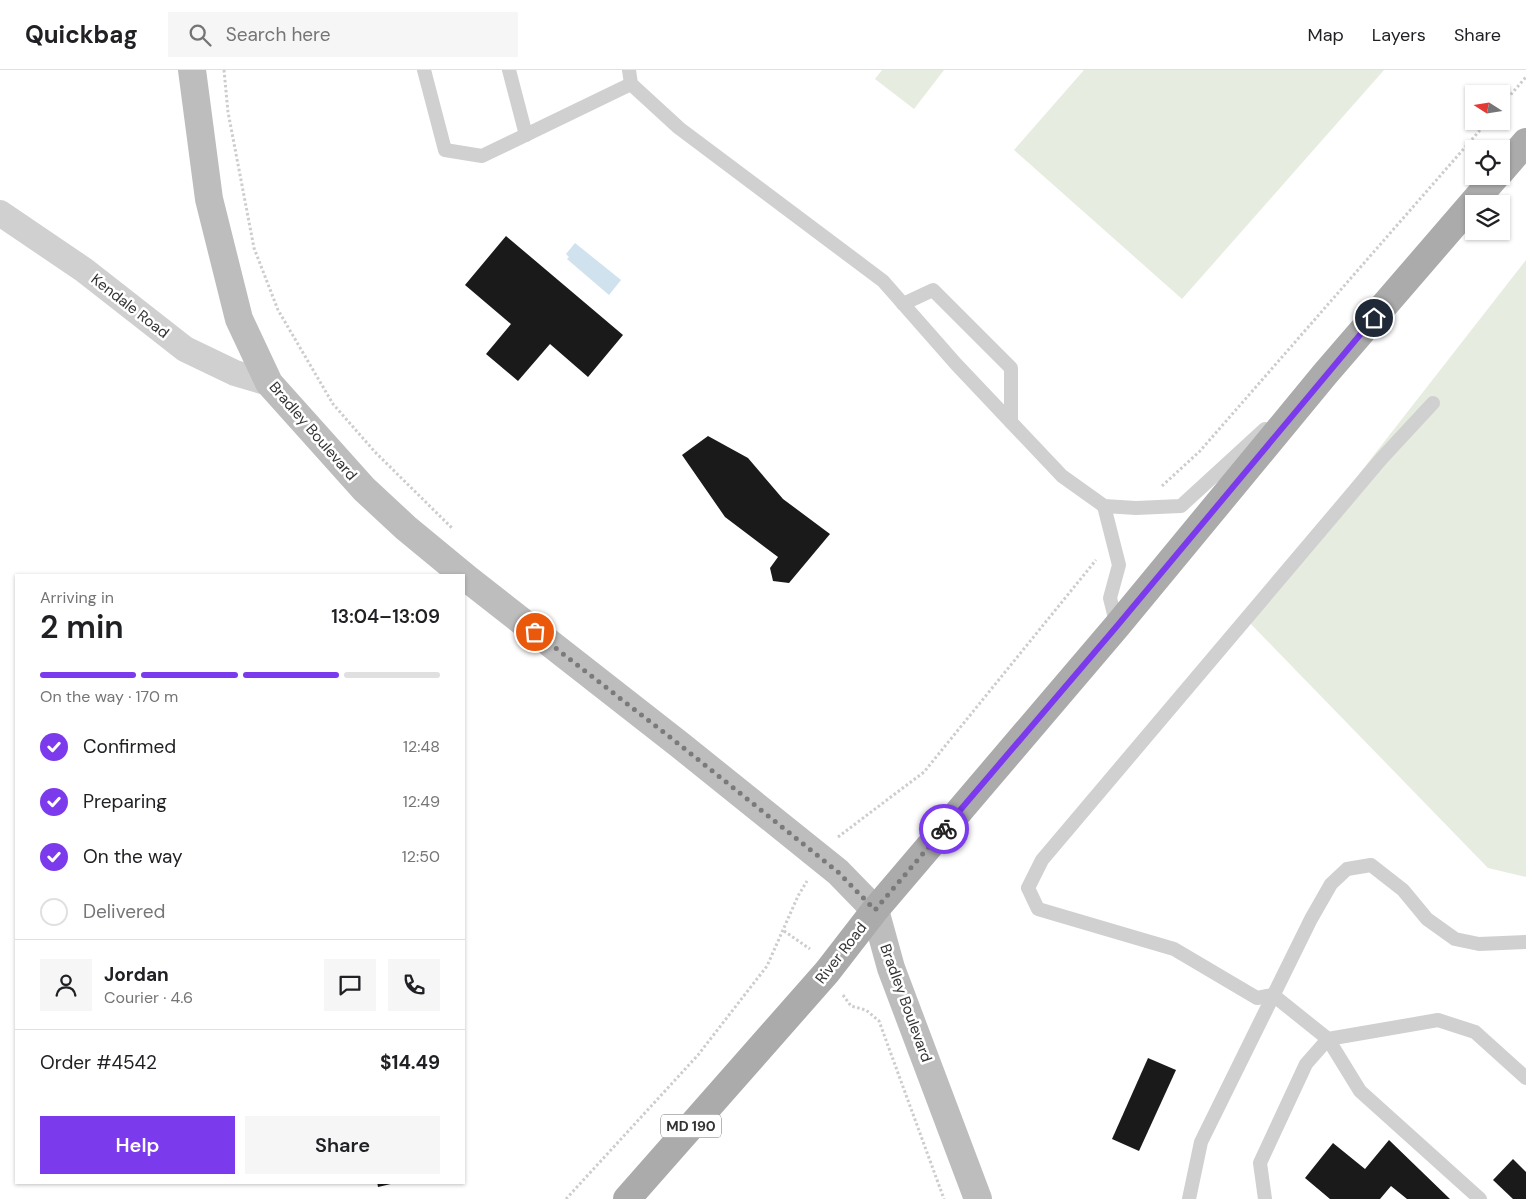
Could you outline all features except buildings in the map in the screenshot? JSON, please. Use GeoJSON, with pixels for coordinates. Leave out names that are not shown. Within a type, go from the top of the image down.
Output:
{"type":"FeatureCollection","features":[{"type":"Feature","properties":{"kind":"main road","name":"Bradley Boulevard"},"geometry":{"type":"LineString","coordinates":[[192,70],[209,199],[239,319],[269,383],[364,489],[406,528],[461,574]]}},
{"type":"Feature","properties":{"kind":"main road"},"geometry":{"type":"LineString","coordinates":[[1510,161],[1526,142]]}},
{"type":"Feature","properties":{"kind":"main road","name":"River Road"},"geometry":{"type":"LineString","coordinates":[[627,1199],[827,972],[875,910],[1117,626],[1325,374],[1488,185]]}},
{"type":"Feature","properties":{"kind":"main road","name":"Bradley Boulevard"},"geometry":{"type":"LineString","coordinates":[[465,578],[680,745],[829,848],[875,910],[891,968],[978,1199]]}},
{"type":"Feature","properties":{"kind":"street","name":"Kendale Road"},"geometry":{"type":"LineString","coordinates":[[0,214],[84,270],[185,349],[235,373],[269,383]]}},
{"type":"Feature","properties":{"kind":"lane"},"geometry":{"type":"LineString","coordinates":[[424,70],[445,150],[482,156],[526,135],[630,77],[679,128],[883,282],[1062,476],[1104,506],[1141,508],[1180,506],[1325,374]]}},
{"type":"Feature","properties":{"kind":"lane"},"geometry":{"type":"LineString","coordinates":[[509,70],[526,135]]}},
{"type":"Feature","properties":{"kind":"lane"},"geometry":{"type":"LineString","coordinates":[[903,304],[933,290],[1012,368],[1011,422]]}},
{"type":"Feature","properties":{"kind":"lane"},"geometry":{"type":"LineString","coordinates":[[1273,994],[1257,998],[1174,948],[1038,909],[1028,888],[1042,860],[1376,465],[1433,403]]}},
{"type":"Feature","properties":{"kind":"lane"},"geometry":{"type":"LineString","coordinates":[[1104,506],[1119,565],[1110,598],[1117,626]]}},
{"type":"Feature","properties":{"kind":"lane"},"geometry":{"type":"LineString","coordinates":[[1189,1199],[1201,1142],[1273,994],[1327,891],[1347,869],[1372,865],[1403,890],[1427,919],[1455,939],[1479,944],[1526,942]]}},
{"type":"Feature","properties":{"kind":"lane"},"geometry":{"type":"LineString","coordinates":[[1273,994],[1328,1038],[1360,1091],[1480,1199]]}},
{"type":"Feature","properties":{"kind":"lane"},"geometry":{"type":"LineString","coordinates":[[1265,1199],[1260,1163],[1306,1064],[1328,1038],[1438,1020],[1475,1032],[1526,1078]]}},
{"type":"Feature","properties":{"kind":"path"},"geometry":{"type":"LineString","coordinates":[[224,70],[228,112],[254,248],[278,310],[333,404],[375,452],[457,532]]}},
{"type":"Feature","properties":{"kind":"path"},"geometry":{"type":"LineString","coordinates":[[1510,96],[1526,77]]}},
{"type":"Feature","properties":{"kind":"path"},"geometry":{"type":"LineString","coordinates":[[1141,508],[1151,496],[1200,452],[1480,130]]}},
{"type":"Feature","properties":{"kind":"path"},"geometry":{"type":"LineString","coordinates":[[566,1199],[698,1054],[767,966],[798,896],[829,848],[924,772],[1113,541]]}},
{"type":"Feature","properties":{"kind":"path"},"geometry":{"type":"LineString","coordinates":[[829,848],[831,832]]}},
{"type":"Feature","properties":{"kind":"path"},"geometry":{"type":"LineString","coordinates":[[784,931],[814,952],[851,1006],[866,1010],[879,1021],[944,1199]]}},
{"type":"Feature","properties":{"kind":"shaded area"},"geometry":{"type":"Polygon","coordinates":[[[882,70],[944,70],[914,109],[875,79],[882,70]]]}},
{"type":"Feature","properties":{"kind":"shaded area"},"geometry":{"type":"Polygon","coordinates":[[[1084,70],[1384,70],[1182,299],[1014,150],[1084,70]]]}},
{"type":"Feature","properties":{"kind":"shaded area"},"geometry":{"type":"Polygon","coordinates":[[[1526,260],[1526,877],[1488,868],[1246,619],[1526,260]]]}},
{"type":"Feature","properties":{"kind":"water"},"geometry":{"type":"Polygon","coordinates":[[[575,243],[621,280],[609,295],[567,259],[569,257],[566,254],[575,243]]]}},
{"type":"Feature","properties":{"kind":"way so far"},"geometry":{"type":"LineString","coordinates":[[535,632],[838,872],[875,910],[944,829]]}},
{"type":"Feature","properties":{"kind":"route"},"geometry":{"type":"LineString","coordinates":[[944,829],[1117,626],[1325,374],[1374,318]]}}]}
